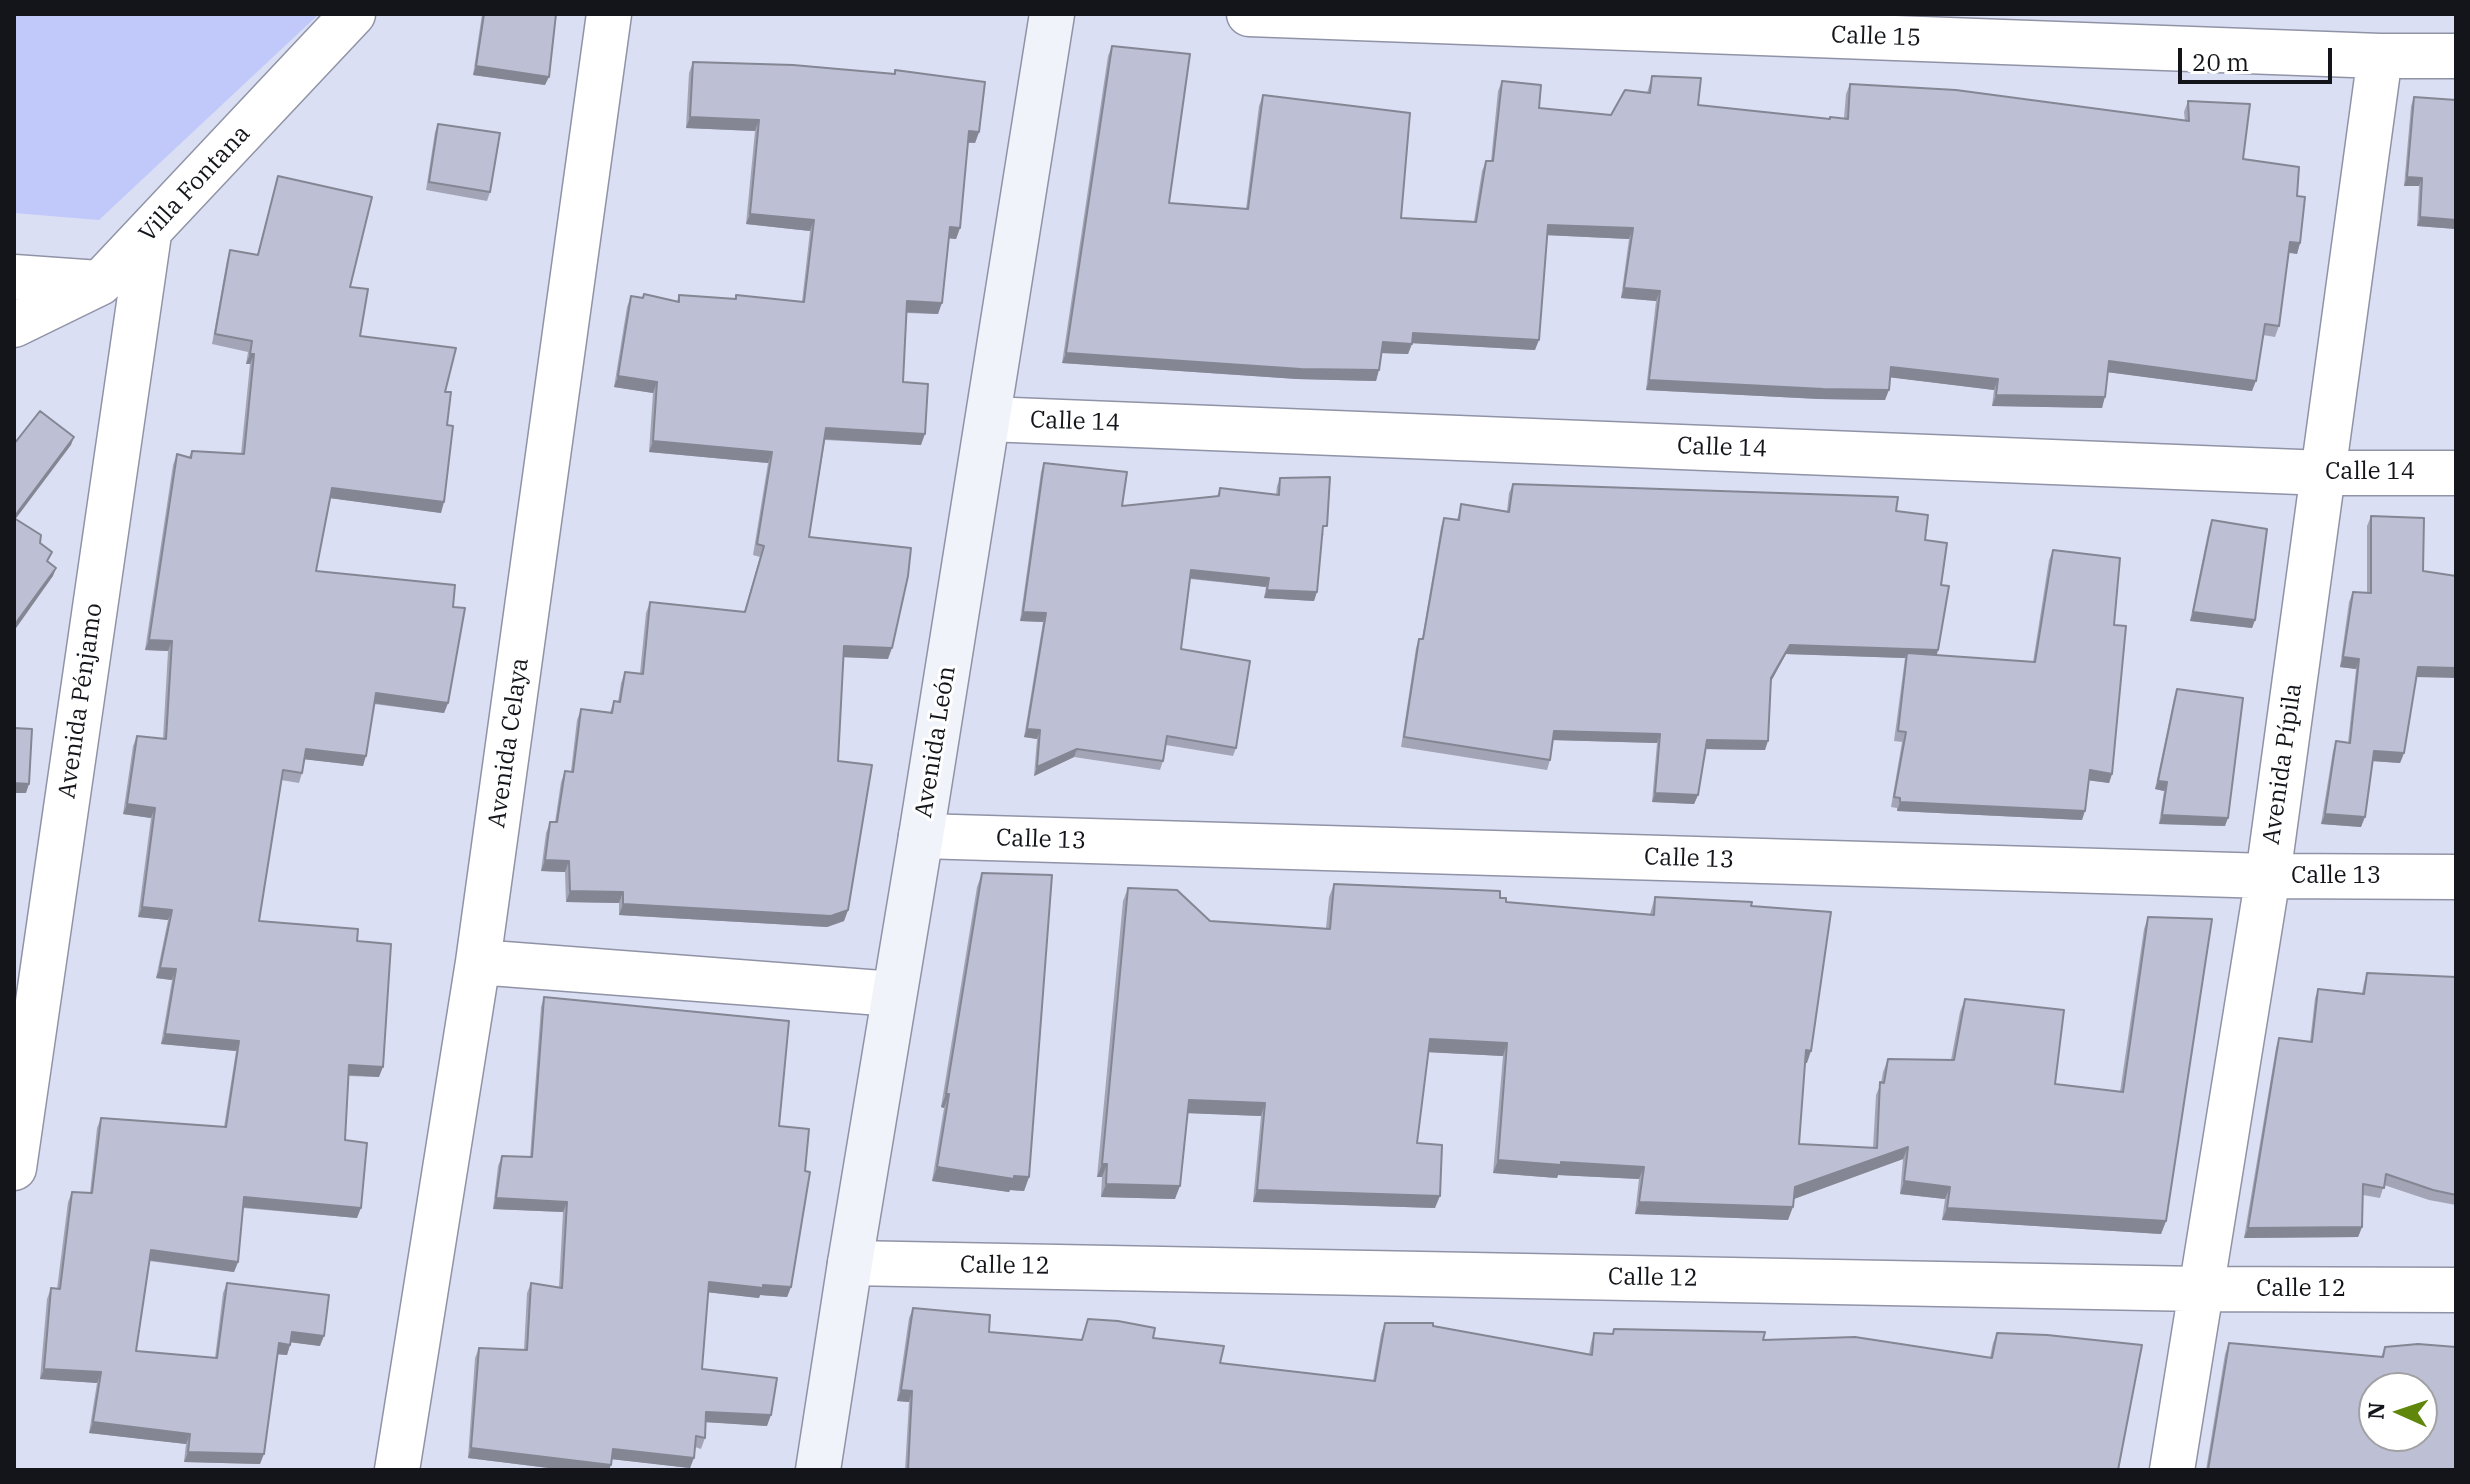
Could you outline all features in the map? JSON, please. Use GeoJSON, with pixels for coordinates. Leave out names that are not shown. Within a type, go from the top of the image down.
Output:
{"type":"FeatureCollection","features":[{"type":"Feature","properties":{"kind":"street","name":"Villa Fontana"},"geometry":{"type":"LineString","coordinates":[[14,325],[100,283],[353,14]]}},
{"type":"Feature","properties":{"kind":"street","name":"Avenida Celaya"},"geometry":{"type":"LineString","coordinates":[[397,1470],[478,962],[609,14]]}},
{"type":"Feature","properties":{"kind":"street","name":"Avenida León"},"geometry":{"type":"LineString","coordinates":[[818,1470],[1052,14]]}},
{"type":"Feature","properties":{"kind":"street","name":"Calle 15"},"geometry":{"type":"LineString","coordinates":[[1249,14],[2380,56],[2456,56]]}},
{"type":"Feature","properties":{"kind":"street","name":"Avenida Pípila"},"geometry":{"type":"LineString","coordinates":[[2172,1470],[2268,876],[2380,56]]}},
{"type":"Feature","properties":{"kind":"street","name":"Avenida Pénjamo"},"geometry":{"type":"LineString","coordinates":[[14,1168],[149,234]]}},
{"type":"Feature","properties":{"kind":"street"},"geometry":{"type":"LineString","coordinates":[[14,277],[100,283]]}},
{"type":"Feature","properties":{"kind":"street","name":"Calle 14"},"geometry":{"type":"LineString","coordinates":[[988,419],[2324,473],[2456,473]]}},
{"type":"Feature","properties":{"kind":"street","name":"Calle 13"},"geometry":{"type":"LineString","coordinates":[[921,836],[2268,876],[2456,877]]}},
{"type":"Feature","properties":{"kind":"street"},"geometry":{"type":"LineString","coordinates":[[478,962],[894,994]]}},
{"type":"Feature","properties":{"kind":"street","name":"Calle 12"},"geometry":{"type":"LineString","coordinates":[[850,1263],[2199,1289],[2456,1290]]}},
{"type":"Feature","properties":{"kind":"shaded area"},"geometry":{"type":"Polygon","coordinates":[[[14,14],[319,14],[99,220],[14,213],[14,14]]]}},
{"type":"Feature","properties":{"kind":"building"},"geometry":{"type":"Polygon","coordinates":[[[484,14],[556,14],[549,77],[476,66],[484,14]]]}},
{"type":"Feature","properties":{"kind":"building"},"geometry":{"type":"Polygon","coordinates":[[[1112,46],[1190,54],[1169,203],[1248,209],[1263,95],[1410,113],[1401,218],[1476,222],[1486,161],[1493,161],[1502,81],[1541,85],[1539,108],[1611,115],[1625,90],[1650,93],[1652,76],[1701,78],[1698,105],[1830,119],[1848,119],[1850,84],[1956,90],[2189,121],[2188,101],[2250,104],[2243,159],[2299,167],[2297,196],[2305,197],[2300,243],[2290,242],[2279,326],[2265,324],[2256,381],[2109,361],[2105,397],[1996,395],[1998,379],[1891,367],[1889,390],[1649,380],[1660,291],[1624,288],[1633,228],[1548,225],[1539,340],[1413,333],[1412,344],[1383,342],[1379,370],[1301,369],[1066,353],[1112,46]]]}},
{"type":"Feature","properties":{"kind":"building"},"geometry":{"type":"Polygon","coordinates":[[[693,62],[793,65],[895,74],[895,70],[985,82],[979,132],[969,131],[960,228],[950,227],[942,303],[907,301],[903,382],[928,384],[925,434],[826,428],[809,537],[911,548],[892,648],[844,646],[838,761],[872,765],[848,910],[831,916],[623,904],[623,892],[570,891],[569,861],[545,860],[550,822],[557,822],[565,771],[573,772],[581,709],[612,713],[614,701],[620,702],[625,672],[643,674],[650,602],[745,612],[764,546],[757,544],[772,452],[653,441],[657,382],[618,376],[631,296],[643,298],[644,294],[679,302],[679,295],[736,299],[736,295],[804,302],[814,220],[750,214],[759,120],[690,117],[693,62]]]}},
{"type":"Feature","properties":{"kind":"building"},"geometry":{"type":"Polygon","coordinates":[[[2414,97],[2456,100],[2456,220],[2420,217],[2422,178],[2407,177],[2414,97]]]}},
{"type":"Feature","properties":{"kind":"building"},"geometry":{"type":"Polygon","coordinates":[[[438,124],[500,133],[490,192],[429,182],[438,124]]]}},
{"type":"Feature","properties":{"kind":"building"},"geometry":{"type":"Polygon","coordinates":[[[278,176],[372,197],[350,287],[368,289],[360,336],[456,348],[445,392],[451,392],[447,425],[453,426],[444,502],[332,488],[316,571],[455,585],[453,607],[465,608],[448,703],[376,693],[366,756],[306,749],[302,773],[283,770],[259,921],[358,929],[357,941],[391,944],[383,1067],[349,1065],[345,1140],[367,1143],[361,1208],[244,1197],[238,1262],[151,1250],[136,1351],[217,1358],[227,1283],[329,1295],[324,1336],[292,1332],[290,1345],[279,1343],[264,1454],[188,1452],[190,1434],[93,1422],[101,1372],[44,1369],[51,1288],[60,1289],[72,1192],[92,1193],[101,1118],[226,1127],[239,1041],[165,1034],[176,969],[160,968],[172,910],[142,907],[155,808],[127,804],[137,736],[166,739],[172,641],[149,640],[177,454],[191,458],[192,451],[244,454],[254,354],[250,354],[252,341],[215,334],[230,250],[258,255],[278,176]]]}},
{"type":"Feature","properties":{"kind":"building"},"geometry":{"type":"Polygon","coordinates":[[[40,411],[74,437],[14,517],[14,444],[40,411]]]}},
{"type":"Feature","properties":{"kind":"building"},"geometry":{"type":"Polygon","coordinates":[[[1044,463],[1127,472],[1122,506],[1219,496],[1220,488],[1279,495],[1280,478],[1330,477],[1327,526],[1323,526],[1317,592],[1267,590],[1269,578],[1191,570],[1181,649],[1250,661],[1236,748],[1167,736],[1163,761],[1077,749],[1037,767],[1040,730],[1027,729],[1046,613],[1023,612],[1044,463]]]}},
{"type":"Feature","properties":{"kind":"building"},"geometry":{"type":"Polygon","coordinates":[[[1513,484],[1898,497],[1896,511],[1928,515],[1925,540],[1947,543],[1941,585],[1949,586],[1938,650],[1790,645],[1771,678],[1768,741],[1707,740],[1698,795],[1655,793],[1660,734],[1554,731],[1550,760],[1404,737],[1419,639],[1423,639],[1444,518],[1459,520],[1461,504],[1509,512],[1513,484]]]}},
{"type":"Feature","properties":{"kind":"building"},"geometry":{"type":"Polygon","coordinates":[[[2371,516],[2424,518],[2423,571],[2456,576],[2456,668],[2418,667],[2404,753],[2374,751],[2365,817],[2325,814],[2336,741],[2350,743],[2359,659],[2343,657],[2353,592],[2371,593],[2371,516]]]}},
{"type":"Feature","properties":{"kind":"building"},"geometry":{"type":"Polygon","coordinates":[[[14,518],[41,535],[40,543],[52,552],[47,561],[56,568],[14,628],[14,518]]]}},
{"type":"Feature","properties":{"kind":"building"},"geometry":{"type":"Polygon","coordinates":[[[2212,520],[2267,529],[2255,620],[2193,612],[2212,520]]]}},
{"type":"Feature","properties":{"kind":"building"},"geometry":{"type":"Polygon","coordinates":[[[2053,550],[2120,558],[2114,625],[2126,626],[2112,774],[2090,770],[2085,811],[1900,802],[1900,798],[1894,797],[1906,732],[1898,731],[1907,653],[2035,662],[2053,550]]]}},
{"type":"Feature","properties":{"kind":"building"},"geometry":{"type":"Polygon","coordinates":[[[2177,689],[2243,698],[2228,818],[2162,815],[2167,782],[2158,781],[2177,689]]]}},
{"type":"Feature","properties":{"kind":"building"},"geometry":{"type":"Polygon","coordinates":[[[14,728],[32,729],[29,784],[14,783],[14,728]]]}},
{"type":"Feature","properties":{"kind":"building"},"geometry":{"type":"Polygon","coordinates":[[[982,873],[1052,875],[1029,1177],[1014,1176],[1014,1179],[937,1167],[982,873]]]}},
{"type":"Feature","properties":{"kind":"building"},"geometry":{"type":"Polygon","coordinates":[[[1334,884],[1500,891],[1500,898],[1506,898],[1506,902],[1654,915],[1655,897],[1752,902],[1751,906],[1831,912],[1811,1051],[1806,1050],[1799,1144],[1877,1148],[1880,1082],[1884,1083],[1888,1059],[1954,1060],[1965,999],[2064,1010],[2055,1084],[2123,1092],[2148,917],[2212,919],[2166,1221],[1947,1208],[1950,1187],[1904,1181],[1908,1147],[1795,1187],[1793,1207],[1639,1202],[1644,1167],[1498,1160],[1507,1043],[1430,1039],[1417,1143],[1442,1145],[1440,1196],[1257,1190],[1265,1103],[1189,1100],[1180,1186],[1106,1184],[1107,1164],[1102,1164],[1128,888],[1177,890],[1210,921],[1330,929],[1334,884]]]}},
{"type":"Feature","properties":{"kind":"building"},"geometry":{"type":"Polygon","coordinates":[[[2367,973],[2456,977],[2456,1195],[2386,1174],[2384,1188],[2363,1184],[2362,1227],[2248,1228],[2279,1038],[2312,1042],[2318,989],[2364,994],[2367,973]]]}},
{"type":"Feature","properties":{"kind":"building"},"geometry":{"type":"Polygon","coordinates":[[[544,997],[789,1021],[779,1126],[809,1129],[805,1171],[810,1172],[791,1287],[763,1285],[763,1288],[709,1282],[702,1369],[777,1378],[771,1415],[706,1412],[705,1438],[696,1436],[694,1458],[613,1449],[611,1465],[471,1448],[479,1348],[527,1350],[531,1283],[562,1288],[567,1202],[496,1198],[502,1156],[532,1157],[544,997]]]}},
{"type":"Feature","properties":{"kind":"building"},"geometry":{"type":"Polygon","coordinates":[[[913,1308],[990,1315],[989,1332],[1082,1340],[1088,1319],[1118,1321],[1155,1328],[1153,1338],[1224,1346],[1220,1363],[1375,1381],[1385,1323],[1433,1323],[1433,1326],[1592,1355],[1594,1333],[1613,1334],[1614,1329],[1765,1332],[1763,1340],[1855,1337],[1992,1358],[1997,1333],[2142,1345],[2118,1470],[908,1470],[912,1391],[901,1390],[913,1308]]]}},
{"type":"Feature","properties":{"kind":"building"},"geometry":{"type":"Polygon","coordinates":[[[2229,1343],[2383,1357],[2385,1347],[2418,1344],[2456,1347],[2456,1470],[2208,1470],[2229,1343]]]}}]}
